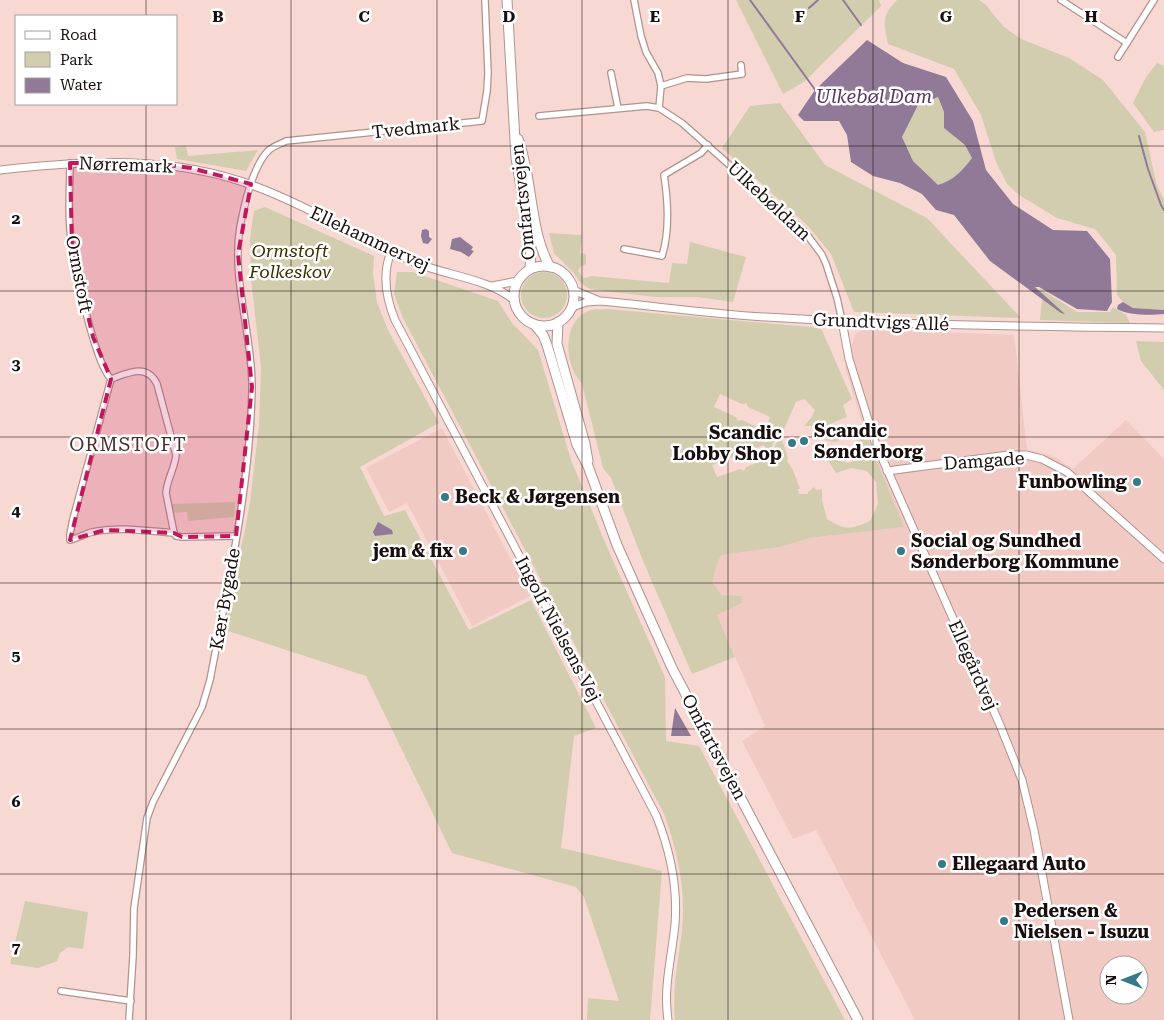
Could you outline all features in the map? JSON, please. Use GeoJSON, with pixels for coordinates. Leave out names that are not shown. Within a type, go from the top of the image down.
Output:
{"type":"FeatureCollection","features":[{"type":"Feature","properties":{"kind":"main road","name":"Omfartsvejen"},"geometry":{"type":"LineString","coordinates":[[507,0],[516,158],[531,246],[530,269]]}},
{"type":"Feature","properties":{"kind":"main road","name":"Omfartsvejen"},"geometry":{"type":"LineString","coordinates":[[516,134],[525,157],[540,245],[550,266]]}},
{"type":"Feature","properties":{"kind":"main road"},"geometry":{"type":"LineString","coordinates":[[550,266],[560,270],[567,276],[573,290],[574,299],[572,307],[565,317],[558,322],[549,325],[534,324],[523,316],[515,301],[518,281],[530,269],[550,266]]}},
{"type":"Feature","properties":{"kind":"main road","name":"Omfartsvejen"},"geometry":{"type":"LineString","coordinates":[[558,322],[558,344],[586,444],[588,466]]}},
{"type":"Feature","properties":{"kind":"main road","name":"Omfartsvejen"},"geometry":{"type":"LineString","coordinates":[[534,324],[548,345],[577,445],[588,466],[617,545],[672,668],[858,1020]]}},
{"type":"Feature","properties":{"kind":"street","name":"Tvedmark"},"geometry":{"type":"LineString","coordinates":[[251,184],[258,167],[269,150],[286,141],[482,121],[488,73],[486,0]]}},
{"type":"Feature","properties":{"kind":"street"},"geometry":{"type":"LineString","coordinates":[[539,116],[647,106],[659,108],[661,86],[658,73],[646,52],[634,0]]}},
{"type":"Feature","properties":{"kind":"street"},"geometry":{"type":"LineString","coordinates":[[1061,0],[1127,43]]}},
{"type":"Feature","properties":{"kind":"street"},"geometry":{"type":"LineString","coordinates":[[1118,57],[1154,0]]}},
{"type":"Feature","properties":{"kind":"street"},"geometry":{"type":"LineString","coordinates":[[661,86],[687,78],[706,80],[742,74],[742,65]]}},
{"type":"Feature","properties":{"kind":"street"},"geometry":{"type":"LineString","coordinates":[[611,73],[618,108]]}},
{"type":"Feature","properties":{"kind":"street","name":"Ulkebøldam"},"geometry":{"type":"LineString","coordinates":[[659,108],[682,123],[708,145],[770,199],[814,242],[830,274],[842,321]]}},
{"type":"Feature","properties":{"kind":"street"},"geometry":{"type":"LineString","coordinates":[[624,249],[662,256],[666,243],[667,195],[664,175],[701,152],[708,145]]}},
{"type":"Feature","properties":{"kind":"street","name":"Nørremark"},"geometry":{"type":"LineString","coordinates":[[0,170],[114,162],[159,164],[191,168],[251,184]]}},
{"type":"Feature","properties":{"kind":"street","name":"Ormstoft"},"geometry":{"type":"LineString","coordinates":[[70,164],[70,228],[72,248],[92,337],[104,369],[111,379]]}},
{"type":"Feature","properties":{"kind":"street","name":"Ellehammervej"},"geometry":{"type":"LineString","coordinates":[[251,184],[306,208],[391,252],[428,267],[492,286],[515,301]]}},
{"type":"Feature","properties":{"kind":"street","name":"Kær Bygade"},"geometry":{"type":"LineString","coordinates":[[129,1020],[134,908],[147,818],[153,802],[202,707],[210,680],[236,536],[246,467],[252,387],[250,341],[240,283],[238,254],[240,229],[251,184]]}},
{"type":"Feature","properties":{"kind":"street","name":"Ingolf Nielsens Vej"},"geometry":{"type":"LineString","coordinates":[[391,252],[386,268],[386,289],[389,305],[395,320],[656,815],[664,836],[670,858],[676,902],[675,925],[667,977],[668,1020]]}},
{"type":"Feature","properties":{"kind":"street","name":"Ellehammervej"},"geometry":{"type":"LineString","coordinates":[[492,286],[518,281]]}},
{"type":"Feature","properties":{"kind":"street","name":"Grundtvigs Allé"},"geometry":{"type":"LineString","coordinates":[[573,290],[600,301]]}},
{"type":"Feature","properties":{"kind":"street","name":"Grundtvigs Allé"},"geometry":{"type":"LineString","coordinates":[[572,307],[587,302],[600,301],[763,317],[842,321],[1026,327],[1164,328]]}},
{"type":"Feature","properties":{"kind":"street","name":"Ellegårdvej"},"geometry":{"type":"LineString","coordinates":[[842,321],[849,359],[865,416],[887,471],[1000,725],[1022,780],[1034,830],[1069,1020]]}},
{"type":"Feature","properties":{"kind":"street"},"geometry":{"type":"LineString","coordinates":[[174,533],[166,486],[175,463],[176,455],[154,377],[147,373],[132,372],[111,379],[73,519],[70,540],[92,532],[105,530],[174,533],[182,538],[236,536]]}},
{"type":"Feature","properties":{"kind":"street","name":"Damgade"},"geometry":{"type":"LineString","coordinates":[[887,471],[1008,455],[1042,459],[1067,472],[1164,559]]}},
{"type":"Feature","properties":{"kind":"street"},"geometry":{"type":"LineString","coordinates":[[62,991],[131,1001]]}},
{"type":"Feature","properties":{"kind":"highlighted area"},"geometry":{"type":"Polygon","coordinates":[[[70,163],[159,164],[191,168],[251,184],[238,254],[252,387],[236,536],[182,537],[174,533],[105,530],[70,540],[111,379],[93,337],[72,248],[70,163]]]}},
{"type":"Feature","properties":{"kind":"shaded area"},"geometry":{"type":"Polygon","coordinates":[[[865,329],[1014,335],[1027,449],[1055,457],[1073,469],[1126,420],[1164,459],[1164,1020],[915,1020],[816,830],[793,839],[742,741],[765,726],[717,615],[742,603],[722,595],[713,583],[715,570],[721,555],[780,547],[810,538],[903,527],[865,433],[845,367],[855,334],[865,329]]]}},
{"type":"Feature","properties":{"kind":"shaded area"},"geometry":{"type":"Polygon","coordinates":[[[442,428],[530,596],[472,626],[407,503],[389,512],[366,468],[442,428]]]}},
{"type":"Feature","properties":{"kind":"green space"},"geometry":{"type":"Polygon","coordinates":[[[736,0],[879,0],[881,6],[804,82],[783,94],[736,0]]]}},
{"type":"Feature","properties":{"kind":"green space"},"geometry":{"type":"Polygon","coordinates":[[[897,0],[979,0],[985,4],[1003,26],[1021,39],[1069,58],[1103,80],[1145,132],[1157,186],[1164,199],[1164,310],[1133,308],[1123,302],[1117,295],[1116,255],[1095,229],[1057,218],[1019,195],[1007,184],[996,162],[981,115],[954,69],[888,44],[885,30],[886,15],[897,0]]]}},
{"type":"Feature","properties":{"kind":"green space"},"geometry":{"type":"Polygon","coordinates":[[[1157,63],[1164,66],[1164,130],[1154,132],[1133,103],[1146,77],[1157,63]]]}},
{"type":"Feature","properties":{"kind":"green space"},"geometry":{"type":"Polygon","coordinates":[[[938,97],[944,112],[944,128],[965,145],[972,158],[957,175],[938,186],[913,161],[902,137],[918,105],[938,97]]]}},
{"type":"Feature","properties":{"kind":"green space"},"geometry":{"type":"Polygon","coordinates":[[[780,103],[825,165],[927,218],[1021,318],[854,312],[831,254],[808,226],[722,148],[750,106],[780,103]]]}},
{"type":"Feature","properties":{"kind":"green space"},"geometry":{"type":"Polygon","coordinates":[[[186,146],[188,156],[258,150],[246,171],[177,159],[175,147],[186,146]]]}},
{"type":"Feature","properties":{"kind":"green space","name":"Ormstoft Folkeskov"},"geometry":{"type":"Polygon","coordinates":[[[265,207],[374,256],[373,273],[377,302],[388,330],[439,423],[360,467],[384,516],[405,510],[469,630],[531,600],[596,728],[574,736],[561,848],[662,871],[650,1020],[587,1020],[588,998],[619,1001],[584,897],[576,887],[452,853],[366,676],[225,630],[250,502],[259,425],[261,367],[251,280],[250,238],[254,211],[265,207]]]}},
{"type":"Feature","properties":{"kind":"green space"},"geometry":{"type":"Polygon","coordinates":[[[549,233],[582,235],[580,253],[586,254],[586,264],[580,267],[578,271],[583,278],[591,276],[669,283],[672,263],[687,264],[690,242],[746,257],[733,302],[697,297],[656,297],[595,290],[588,288],[580,282],[574,273],[554,253],[549,233]]]}},
{"type":"Feature","properties":{"kind":"green space"},"geometry":{"type":"Polygon","coordinates":[[[397,272],[413,272],[498,301],[512,323],[538,350],[571,460],[607,547],[665,677],[666,741],[699,746],[845,1020],[675,1020],[675,986],[682,931],[683,901],[677,857],[664,814],[403,318],[394,294],[397,272]]]}},
{"type":"Feature","properties":{"kind":"green space"},"geometry":{"type":"Polygon","coordinates":[[[540,272],[548,272],[557,276],[563,282],[567,295],[563,308],[557,314],[548,318],[540,318],[531,314],[525,308],[521,299],[521,291],[525,282],[531,276],[540,272]]]}},
{"type":"Feature","properties":{"kind":"green space"},"geometry":{"type":"Polygon","coordinates":[[[1039,288],[1077,312],[1110,312],[1113,307],[1126,315],[1130,323],[1040,320],[1042,300],[1039,288]]]}},
{"type":"Feature","properties":{"kind":"green space"},"geometry":{"type":"Polygon","coordinates":[[[607,309],[821,328],[852,399],[843,405],[847,417],[825,426],[804,426],[815,410],[804,399],[796,402],[781,436],[778,436],[774,425],[768,422],[770,417],[748,407],[746,403],[742,404],[720,394],[714,407],[736,417],[738,421],[742,420],[764,430],[767,425],[772,427],[776,438],[771,448],[766,450],[764,445],[741,454],[737,452],[735,456],[712,465],[717,477],[740,469],[744,471],[746,467],[769,458],[767,453],[773,450],[778,440],[782,440],[788,458],[787,461],[793,470],[800,489],[798,489],[799,494],[808,494],[814,487],[816,490],[822,489],[822,500],[827,519],[843,527],[858,526],[870,521],[878,504],[876,482],[867,471],[851,468],[836,473],[821,449],[831,446],[837,460],[849,463],[857,459],[860,450],[856,438],[853,436],[848,435],[836,442],[824,440],[853,428],[865,433],[904,527],[810,538],[780,547],[721,555],[715,570],[713,583],[722,595],[741,596],[742,603],[717,615],[735,657],[692,674],[643,561],[611,478],[603,468],[582,384],[571,366],[568,347],[569,338],[576,321],[582,314],[591,310],[607,309]]]}},
{"type":"Feature","properties":{"kind":"green space"},"geometry":{"type":"Polygon","coordinates":[[[1136,341],[1164,342],[1164,390],[1141,361],[1136,341]]]}},
{"type":"Feature","properties":{"kind":"green space"},"geometry":{"type":"Polygon","coordinates":[[[235,502],[234,517],[188,521],[187,512],[171,513],[170,504],[235,502]]]}},
{"type":"Feature","properties":{"kind":"green space"},"geometry":{"type":"Polygon","coordinates":[[[25,901],[88,912],[83,949],[68,947],[60,953],[57,961],[38,968],[10,964],[25,901]]]}},
{"type":"Feature","properties":{"kind":"water","name":"Ulkebøl Dam"},"geometry":{"type":"Polygon","coordinates":[[[867,40],[903,63],[946,77],[973,121],[986,170],[1013,204],[1053,230],[1087,231],[1110,259],[1112,302],[1107,311],[1077,309],[1039,287],[1035,287],[1065,314],[1061,313],[990,261],[954,215],[936,210],[922,194],[900,183],[873,176],[851,162],[847,135],[839,121],[804,121],[798,115],[815,90],[867,40]],[[938,97],[918,105],[902,137],[913,161],[938,185],[957,175],[972,158],[965,145],[944,128],[944,112],[938,97]]]}},
{"type":"Feature","properties":{"kind":"water"},"geometry":{"type":"Polygon","coordinates":[[[426,229],[429,231],[429,237],[432,239],[428,244],[423,243],[421,236],[422,230],[426,229]]]}},
{"type":"Feature","properties":{"kind":"water"},"geometry":{"type":"Polygon","coordinates":[[[460,237],[473,247],[471,250],[474,251],[469,257],[461,252],[450,249],[452,239],[460,237]]]}},
{"type":"Feature","properties":{"kind":"water"},"geometry":{"type":"Polygon","coordinates":[[[1123,302],[1133,308],[1164,310],[1164,314],[1134,314],[1117,309],[1118,305],[1123,302]]]}},
{"type":"Feature","properties":{"kind":"water"},"geometry":{"type":"Polygon","coordinates":[[[378,522],[392,530],[393,534],[375,536],[373,532],[378,522]]]}},
{"type":"Feature","properties":{"kind":"water"},"geometry":{"type":"Polygon","coordinates":[[[675,708],[691,736],[671,736],[675,708]]]}},
{"type":"Feature","properties":{"kind":"waterway"},"geometry":{"type":"LineString","coordinates":[[750,0],[816,91]]}},
{"type":"Feature","properties":{"kind":"waterway"},"geometry":{"type":"LineString","coordinates":[[809,8],[818,0]]}},
{"type":"Feature","properties":{"kind":"waterway"},"geometry":{"type":"LineString","coordinates":[[843,0],[861,25]]}},
{"type":"Feature","properties":{"kind":"waterway"},"geometry":{"type":"LineString","coordinates":[[1139,136],[1148,169],[1164,210]]}},
{"type":"Feature","properties":{"kind":"place","name":"Scandic Sønderborg"},"geometry":{"type":"Point","coordinates":[804,441]}},
{"type":"Feature","properties":{"kind":"place","name":"Scandic Lobby Shop"},"geometry":{"type":"Point","coordinates":[792,443]}},
{"type":"Feature","properties":{"kind":"place","name":"Funbowling"},"geometry":{"type":"Point","coordinates":[1137,482]}},
{"type":"Feature","properties":{"kind":"place","name":"Beck & Jørgensen"},"geometry":{"type":"Point","coordinates":[445,497]}},
{"type":"Feature","properties":{"kind":"place","name":"jem & fix"},"geometry":{"type":"Point","coordinates":[463,551]}},
{"type":"Feature","properties":{"kind":"place","name":"Social og Sundhed Sønderborg Kommune"},"geometry":{"type":"Point","coordinates":[901,551]}},
{"type":"Feature","properties":{"kind":"place","name":"Ellegaard Auto"},"geometry":{"type":"Point","coordinates":[942,864]}},
{"type":"Feature","properties":{"kind":"place","name":"Pedersen & Nielsen - Isuzu"},"geometry":{"type":"Point","coordinates":[1004,921]}},
{"type":"Feature","properties":{"kind":"district","name":"ORMSTOFT"},"geometry":{"type":"Point","coordinates":[128,444]}}]}
